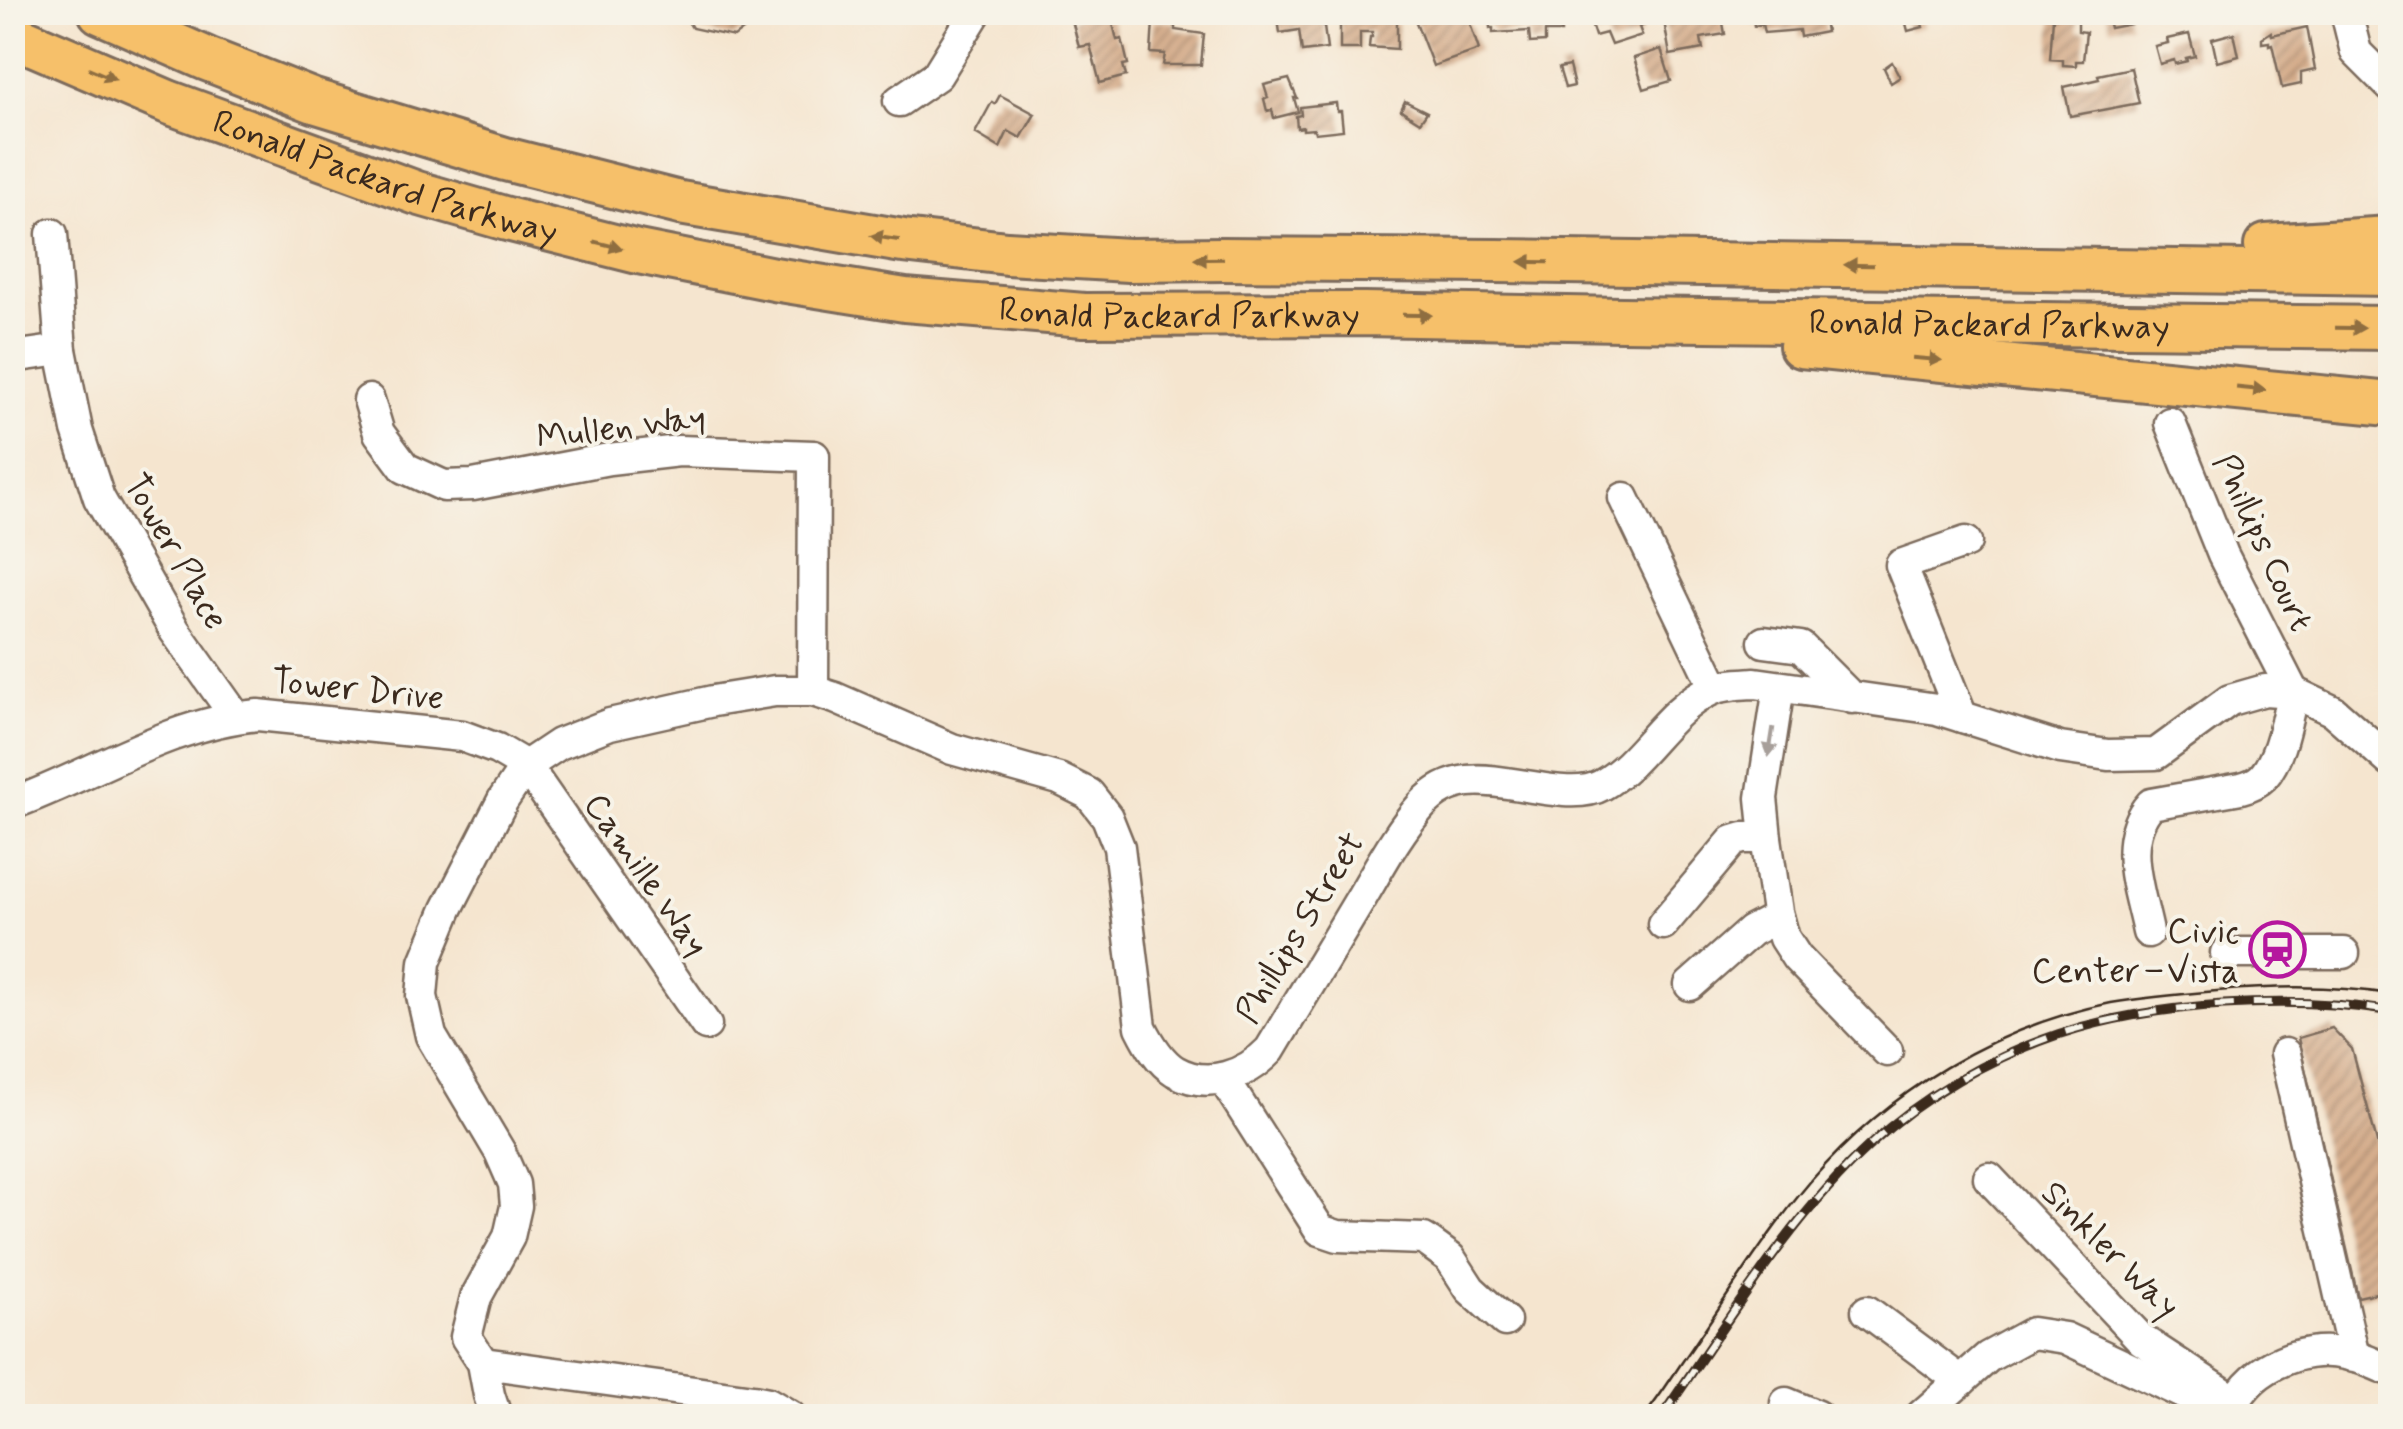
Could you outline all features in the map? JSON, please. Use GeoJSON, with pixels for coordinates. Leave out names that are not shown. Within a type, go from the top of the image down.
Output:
{"type":"FeatureCollection","features":[{"type":"Feature","properties":{"kind":"highway","name":"Ronald Packard Parkway"},"geometry":{"type":"LineString","coordinates":[[100,12],[314,101],[504,159],[680,202],[902,241],[1130,260],[1956,266],[2390,274]]}},
{"type":"Feature","properties":{"kind":"highway","name":"Ronald Packard Parkway"},"geometry":{"type":"LineString","coordinates":[[12,35],[168,102],[417,193],[638,252],[905,300],[1084,315],[1364,314],[2390,328]]}},
{"type":"Feature","properties":{"kind":"highway"},"geometry":{"type":"LineString","coordinates":[[1956,266],[2390,238]]}},
{"type":"Feature","properties":{"kind":"highway"},"geometry":{"type":"LineString","coordinates":[[1622,320],[1811,348],[2390,404]]}},
{"type":"Feature","properties":{"kind":"street"},"geometry":{"type":"LineString","coordinates":[[898,101],[937,76],[976,12]]}},
{"type":"Feature","properties":{"kind":"street"},"geometry":{"type":"LineString","coordinates":[[2346,12],[2356,52],[2390,86]]}},
{"type":"Feature","properties":{"kind":"street","name":"Tower Place"},"geometry":{"type":"LineString","coordinates":[[52,234],[61,350],[77,430],[99,498],[175,631],[236,717]]}},
{"type":"Feature","properties":{"kind":"street"},"geometry":{"type":"LineString","coordinates":[[12,357],[61,350]]}},
{"type":"Feature","properties":{"kind":"street","name":"Mullen Way"},"geometry":{"type":"LineString","coordinates":[[369,400],[379,433],[405,468],[444,486],[473,485],[679,450],[814,456],[812,691]]}},
{"type":"Feature","properties":{"kind":"street","name":"Phillips Court"},"geometry":{"type":"LineString","coordinates":[[2170,423],[2224,554],[2293,692]]}},
{"type":"Feature","properties":{"kind":"street"},"geometry":{"type":"LineString","coordinates":[[1624,498],[1716,688],[1755,683],[1937,710],[2060,748],[2108,754],[2156,754],[2230,700],[2266,690],[2293,692],[2333,711],[2390,761]]}},
{"type":"Feature","properties":{"kind":"street"},"geometry":{"type":"LineString","coordinates":[[1962,717],[1901,565],[1966,542]]}},
{"type":"Feature","properties":{"kind":"street"},"geometry":{"type":"LineString","coordinates":[[1764,642],[1801,647],[1852,698]]}},
{"type":"Feature","properties":{"kind":"street"},"geometry":{"type":"LineString","coordinates":[[1779,686],[1762,798],[1784,938],[1797,958],[1887,1051]]}},
{"type":"Feature","properties":{"kind":"street","name":"Phillips Street"},"geometry":{"type":"LineString","coordinates":[[1223,1078],[1250,1068],[1270,1050],[1392,846],[1435,794],[1453,783],[1474,780],[1577,792],[1600,787],[1678,714],[1716,688]]}},
{"type":"Feature","properties":{"kind":"street"},"geometry":{"type":"LineString","coordinates":[[496,1416],[482,1363],[466,1337],[476,1297],[509,1237],[516,1206],[514,1184],[500,1152],[431,1036],[422,996],[426,962],[447,909],[526,766],[559,744],[610,724],[775,691],[812,691],[835,698],[952,749],[1059,779],[1089,794],[1107,818],[1119,848],[1141,1026],[1155,1052],[1175,1071],[1196,1078],[1223,1078],[1320,1230],[1338,1236],[1424,1239],[1450,1258],[1470,1289],[1505,1322]]}},
{"type":"Feature","properties":{"kind":"street"},"geometry":{"type":"LineString","coordinates":[[2148,932],[2132,850],[2143,812],[2151,804],[2241,788],[2263,776],[2280,741],[2293,692]]}},
{"type":"Feature","properties":{"kind":"street","name":"Tower Drive"},"geometry":{"type":"LineString","coordinates":[[12,804],[185,729],[258,715],[462,736],[498,749],[526,766]]}},
{"type":"Feature","properties":{"kind":"street","name":"Camille Way"},"geometry":{"type":"LineString","coordinates":[[526,766],[706,1026]]}},
{"type":"Feature","properties":{"kind":"street"},"geometry":{"type":"LineString","coordinates":[[1663,924],[1733,841],[1766,838]]}},
{"type":"Feature","properties":{"kind":"street"},"geometry":{"type":"LineString","coordinates":[[1690,985],[1750,931],[1778,917]]}},
{"type":"Feature","properties":{"kind":"street"},"geometry":{"type":"LineString","coordinates":[[2226,953],[2279,961],[2344,953]]}},
{"type":"Feature","properties":{"kind":"street"},"geometry":{"type":"LineString","coordinates":[[2284,1054],[2354,1357]]}},
{"type":"Feature","properties":{"kind":"street","name":"Sinkler Way"},"geometry":{"type":"LineString","coordinates":[[1989,1178],[2142,1340],[2231,1411]]}},
{"type":"Feature","properties":{"kind":"street"},"geometry":{"type":"LineString","coordinates":[[1868,1311],[1961,1381]]}},
{"type":"Feature","properties":{"kind":"street"},"geometry":{"type":"LineString","coordinates":[[1920,1416],[1988,1357],[2032,1333],[2066,1338],[2231,1411],[2272,1366],[2295,1354],[2345,1354],[2390,1370]]}},
{"type":"Feature","properties":{"kind":"street"},"geometry":{"type":"LineString","coordinates":[[482,1363],[754,1400],[790,1416]]}},
{"type":"Feature","properties":{"kind":"street"},"geometry":{"type":"LineString","coordinates":[[1786,1403],[1817,1416]]}},
{"type":"Feature","properties":{"kind":"building"},"geometry":{"type":"Polygon","coordinates":[[[682,12],[761,12],[759,18],[734,37],[692,28],[682,12]]]}},
{"type":"Feature","properties":{"kind":"building"},"geometry":{"type":"Polygon","coordinates":[[[1089,12],[1110,12],[1117,40],[1122,39],[1128,64],[1123,65],[1126,76],[1100,83],[1090,45],[1079,47],[1072,20],[1089,12]]]}},
{"type":"Feature","properties":{"kind":"building"},"geometry":{"type":"Polygon","coordinates":[[[1277,12],[1322,12],[1327,49],[1302,52],[1299,30],[1280,33],[1277,12]]]}},
{"type":"Feature","properties":{"kind":"building"},"geometry":{"type":"Polygon","coordinates":[[[1352,12],[1397,15],[1397,49],[1369,47],[1372,32],[1360,32],[1360,49],[1340,49],[1340,21],[1352,21],[1352,12]]]}},
{"type":"Feature","properties":{"kind":"building"},"geometry":{"type":"Polygon","coordinates":[[[1412,12],[1441,12],[1443,19],[1466,12],[1479,50],[1433,66],[1412,12]]]}},
{"type":"Feature","properties":{"kind":"building"},"geometry":{"type":"Polygon","coordinates":[[[1489,12],[1560,12],[1561,32],[1545,32],[1545,42],[1530,43],[1529,31],[1493,33],[1489,12]]]}},
{"type":"Feature","properties":{"kind":"building"},"geometry":{"type":"Polygon","coordinates":[[[1587,12],[1644,12],[1648,24],[1639,27],[1642,35],[1611,45],[1606,33],[1595,36],[1587,12]]]}},
{"type":"Feature","properties":{"kind":"building"},"geometry":{"type":"Polygon","coordinates":[[[1654,12],[1721,12],[1725,34],[1701,38],[1703,49],[1670,55],[1664,21],[1657,22],[1654,12]]]}},
{"type":"Feature","properties":{"kind":"building"},"geometry":{"type":"Polygon","coordinates":[[[1752,12],[1823,12],[1826,32],[1800,37],[1799,30],[1764,33],[1762,24],[1754,26],[1752,12]]]}},
{"type":"Feature","properties":{"kind":"building"},"geometry":{"type":"Polygon","coordinates":[[[1903,12],[1919,12],[1923,27],[1908,31],[1903,12]]]}},
{"type":"Feature","properties":{"kind":"building"},"geometry":{"type":"Polygon","coordinates":[[[2106,12],[2128,12],[2131,24],[2110,28],[2106,12]]]}},
{"type":"Feature","properties":{"kind":"building"},"geometry":{"type":"Polygon","coordinates":[[[2053,17],[2076,18],[2078,31],[2086,32],[2083,61],[2076,61],[2076,66],[2050,59],[2053,17]]]}},
{"type":"Feature","properties":{"kind":"building"},"geometry":{"type":"Polygon","coordinates":[[[1153,21],[1175,22],[1175,30],[1204,34],[1201,65],[1163,65],[1165,54],[1151,53],[1153,21]]]}},
{"type":"Feature","properties":{"kind":"building"},"geometry":{"type":"Polygon","coordinates":[[[2307,27],[2315,70],[2301,73],[2301,84],[2282,88],[2272,44],[2262,43],[2262,38],[2271,32],[2272,35],[2307,27]]]}},
{"type":"Feature","properties":{"kind":"building"},"geometry":{"type":"Polygon","coordinates":[[[2234,33],[2239,56],[2217,62],[2212,39],[2234,33]]]}},
{"type":"Feature","properties":{"kind":"building"},"geometry":{"type":"Polygon","coordinates":[[[2189,34],[2195,56],[2175,64],[2174,60],[2160,64],[2155,46],[2189,34]]]}},
{"type":"Feature","properties":{"kind":"building"},"geometry":{"type":"Polygon","coordinates":[[[1661,49],[1671,81],[1644,89],[1634,58],[1661,49]]]}},
{"type":"Feature","properties":{"kind":"building"},"geometry":{"type":"Polygon","coordinates":[[[1892,62],[1900,77],[1891,83],[1884,68],[1892,62]]]}},
{"type":"Feature","properties":{"kind":"building"},"geometry":{"type":"Polygon","coordinates":[[[1569,66],[1574,86],[1565,88],[1559,68],[1569,66]]]}},
{"type":"Feature","properties":{"kind":"building"},"geometry":{"type":"Polygon","coordinates":[[[2131,68],[2139,103],[2070,116],[2064,87],[2131,68]]]}},
{"type":"Feature","properties":{"kind":"building"},"geometry":{"type":"Polygon","coordinates":[[[1289,79],[1298,112],[1274,118],[1272,110],[1267,111],[1264,85],[1289,79]]]}},
{"type":"Feature","properties":{"kind":"building"},"geometry":{"type":"Polygon","coordinates":[[[1000,95],[1035,114],[1021,138],[1008,131],[1000,148],[975,133],[1000,95]]]}},
{"type":"Feature","properties":{"kind":"building"},"geometry":{"type":"Polygon","coordinates":[[[1405,101],[1427,112],[1420,122],[1401,110],[1405,101]]]}},
{"type":"Feature","properties":{"kind":"building"},"geometry":{"type":"Polygon","coordinates":[[[1336,103],[1343,130],[1315,133],[1314,129],[1297,128],[1300,107],[1336,103]]]}},
{"type":"Feature","properties":{"kind":"building"},"geometry":{"type":"Polygon","coordinates":[[[2332,1028],[2352,1049],[2390,1191],[2390,1290],[2358,1297],[2298,1038],[2332,1028]]]}},
{"type":"Feature","properties":{"kind":"tram line"},"geometry":{"type":"LineString","coordinates":[[1644,1416],[1810,1182],[1873,1119],[1946,1067],[2026,1028],[2111,1003],[2282,987],[2390,994]]}},
{"type":"Feature","properties":{"kind":"railway"},"geometry":{"type":"LineString","coordinates":[[1662,1416],[1759,1274],[1840,1174],[1890,1127],[1958,1080],[2059,1034],[2180,1008],[2310,1003],[2390,1011]]}},
{"type":"Feature","properties":{"kind":"place","name":"Civic Center–Vista"},"geometry":{"type":"Point","coordinates":[2278,950]}}]}
